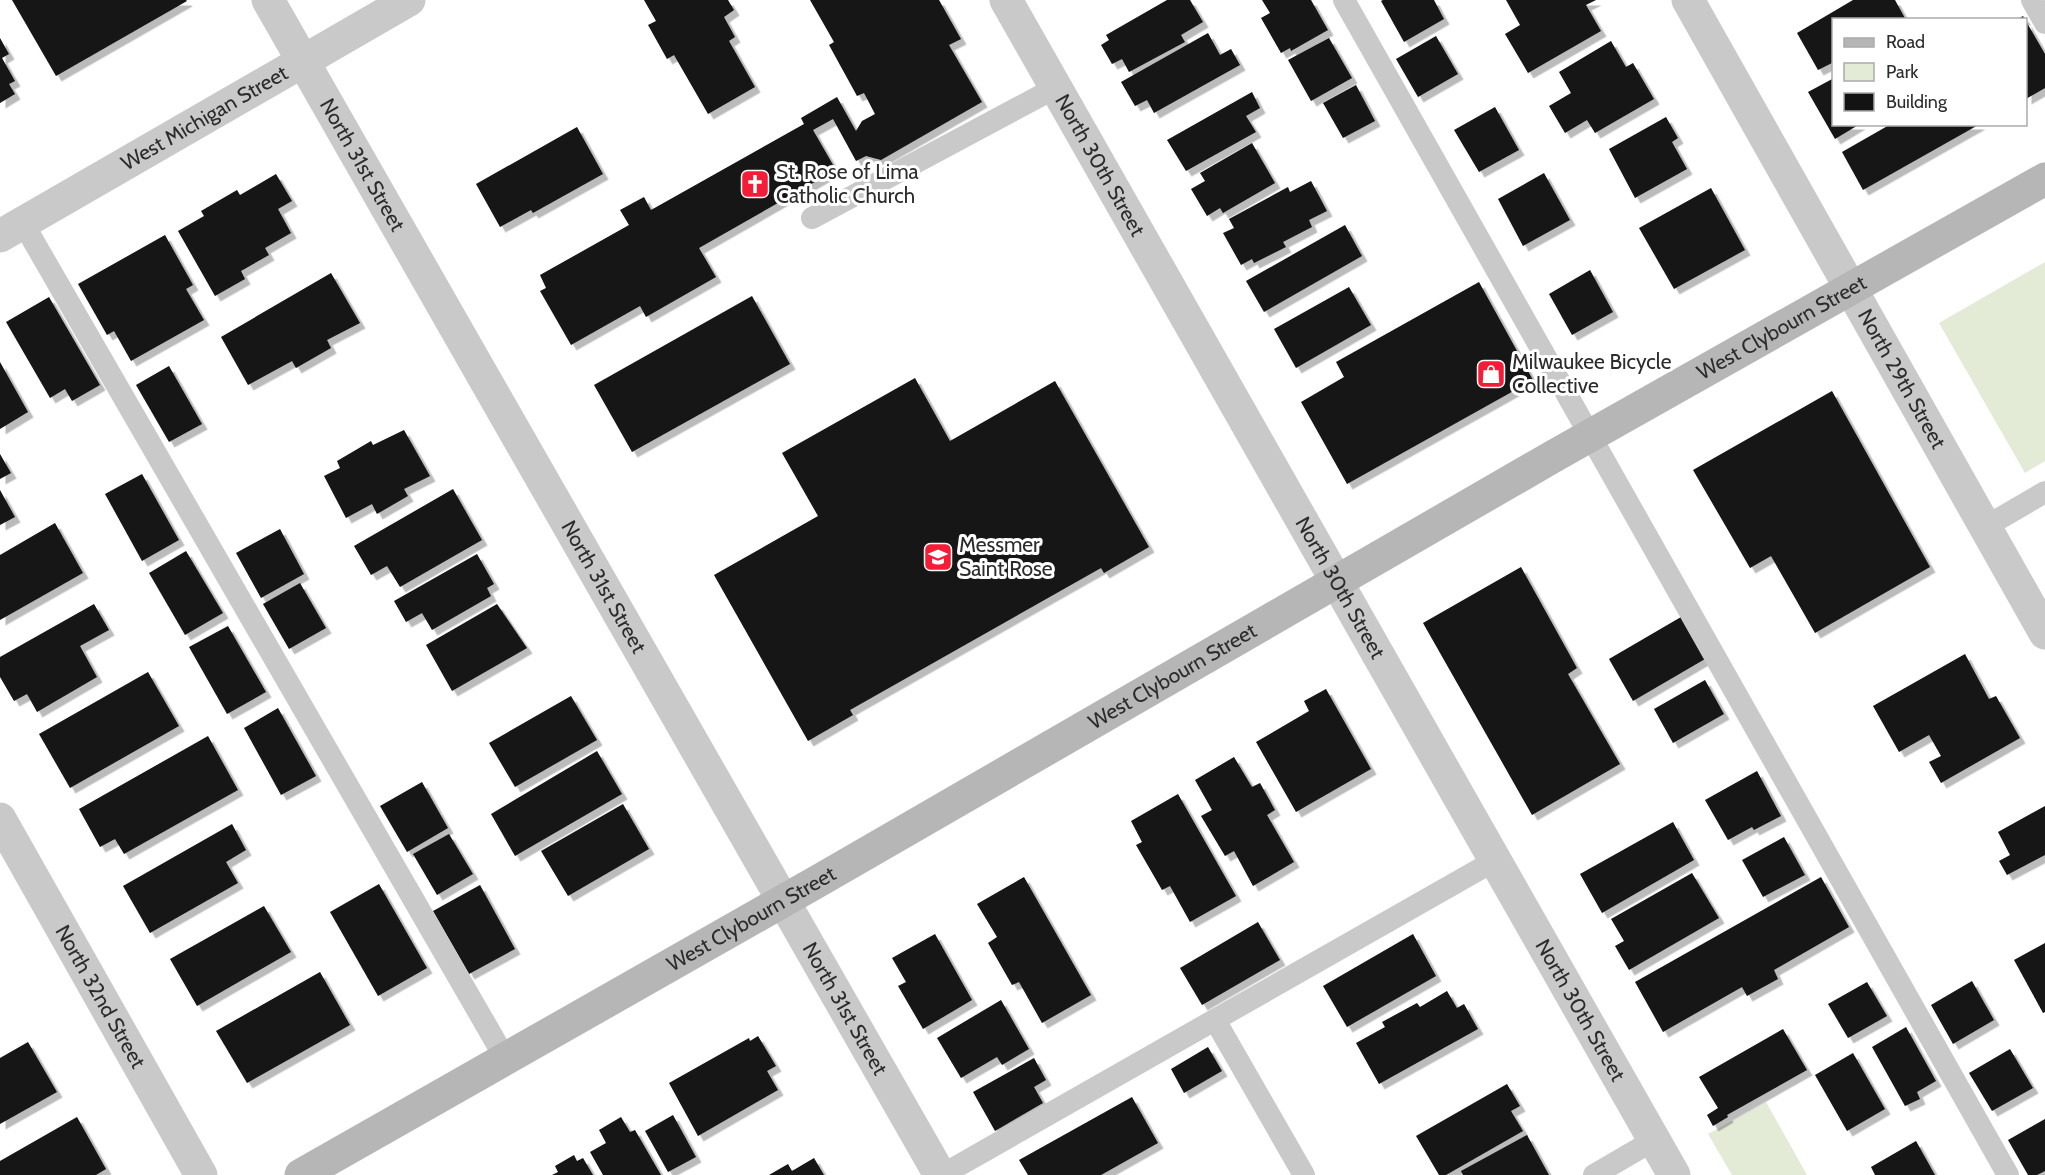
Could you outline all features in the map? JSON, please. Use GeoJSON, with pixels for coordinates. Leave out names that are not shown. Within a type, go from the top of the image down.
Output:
{"type":"FeatureCollection","features":[{"type":"Feature","properties":{"kind":"street","name":"North 31st Street"},"geometry":{"type":"LineString","coordinates":[[268,0],[941,1175]]}},
{"type":"Feature","properties":{"kind":"street","name":"West Michigan Street"},"geometry":{"type":"LineString","coordinates":[[12,230],[409,0]]}},
{"type":"Feature","properties":{"kind":"street","name":"North 30th Street"},"geometry":{"type":"LineString","coordinates":[[1006,0],[1674,1175]]}},
{"type":"Feature","properties":{"kind":"street","name":"North 29th Street"},"geometry":{"type":"LineString","coordinates":[[1689,0],[2045,633]]}},
{"type":"Feature","properties":{"kind":"street","name":"West Clybourn Street"},"geometry":{"type":"LineString","coordinates":[[301,1175],[1591,436],[2045,179]]}},
{"type":"Feature","properties":{"kind":"street","name":"North 32nd Street"},"geometry":{"type":"LineString","coordinates":[[0,819],[201,1175]]}},
{"type":"Feature","properties":{"kind":"lane"},"geometry":{"type":"LineString","coordinates":[[1344,0],[2008,1175]]}},
{"type":"Feature","properties":{"kind":"lane"},"geometry":{"type":"LineString","coordinates":[[2032,0],[2045,22]]}},
{"type":"Feature","properties":{"kind":"lane"},"geometry":{"type":"LineString","coordinates":[[812,218],[1055,88]]}},
{"type":"Feature","properties":{"kind":"lane"},"geometry":{"type":"LineString","coordinates":[[12,230],[505,1058]]}},
{"type":"Feature","properties":{"kind":"lane"},"geometry":{"type":"LineString","coordinates":[[1985,527],[2045,492]]}},
{"type":"Feature","properties":{"kind":"lane"},"geometry":{"type":"LineString","coordinates":[[941,1175],[1494,861]]}},
{"type":"Feature","properties":{"kind":"lane"},"geometry":{"type":"LineString","coordinates":[[1215,1020],[1304,1175]]}},
{"type":"Feature","properties":{"kind":"lane"},"geometry":{"type":"LineString","coordinates":[[1594,1175],[1654,1140]]}},
{"type":"Feature","properties":{"kind":"green space"},"geometry":{"type":"Polygon","coordinates":[[[2045,262],[2045,461],[2025,473],[1939,323],[2045,262]]]}},
{"type":"Feature","properties":{"kind":"green space"},"geometry":{"type":"Polygon","coordinates":[[[1766,1102],[1807,1175],[1732,1175],[1708,1134],[1766,1102]]]}},
{"type":"Feature","properties":{"kind":"building"},"geometry":{"type":"Polygon","coordinates":[[[12,0],[186,0],[187,1],[56,76],[12,0]]]}},
{"type":"Feature","properties":{"kind":"building"},"geometry":{"type":"Polygon","coordinates":[[[644,0],[728,0],[734,10],[724,17],[735,37],[729,41],[755,87],[708,114],[674,55],[667,59],[648,25],[656,21],[644,0]]]}},
{"type":"Feature","properties":{"kind":"building","name":"St. Rose of Lima Catholic Church"},"geometry":{"type":"Polygon","coordinates":[[[810,0],[939,0],[961,39],[949,45],[982,102],[881,160],[866,156],[856,161],[833,119],[813,130],[836,170],[699,248],[716,277],[646,317],[640,306],[571,345],[540,291],[546,288],[540,275],[629,225],[620,210],[644,197],[651,210],[804,124],[801,118],[837,97],[856,131],[862,121],[875,114],[864,93],[857,96],[829,45],[834,42],[810,0]]]}},
{"type":"Feature","properties":{"kind":"building"},"geometry":{"type":"Polygon","coordinates":[[[1167,0],[1190,0],[1203,22],[1181,35],[1185,42],[1129,72],[1122,59],[1112,64],[1101,45],[1109,40],[1106,35],[1167,0]]]}},
{"type":"Feature","properties":{"kind":"building"},"geometry":{"type":"Polygon","coordinates":[[[1262,0],[1311,0],[1328,30],[1291,51],[1290,48],[1281,53],[1261,18],[1270,13],[1262,0]]]}},
{"type":"Feature","properties":{"kind":"building"},"geometry":{"type":"Polygon","coordinates":[[[1434,0],[1444,19],[1404,42],[1381,1],[1434,0]]]}},
{"type":"Feature","properties":{"kind":"building"},"geometry":{"type":"Polygon","coordinates":[[[1506,0],[1596,0],[1586,5],[1601,31],[1528,73],[1505,34],[1520,25],[1506,0]]]}},
{"type":"Feature","properties":{"kind":"building"},"geometry":{"type":"Polygon","coordinates":[[[1853,0],[1895,0],[1905,18],[1832,18],[1832,63],[1818,70],[1797,33],[1853,0]]]}},
{"type":"Feature","properties":{"kind":"building"},"geometry":{"type":"Polygon","coordinates":[[[2027,23],[2045,54],[2045,88],[2027,98],[2027,23]]]}},
{"type":"Feature","properties":{"kind":"building"},"geometry":{"type":"Polygon","coordinates":[[[1208,33],[1220,55],[1231,49],[1240,65],[1154,113],[1147,100],[1135,106],[1121,82],[1208,33]]]}},
{"type":"Feature","properties":{"kind":"building"},"geometry":{"type":"Polygon","coordinates":[[[1436,36],[1458,74],[1418,97],[1396,59],[1436,36]]]}},
{"type":"Feature","properties":{"kind":"building"},"geometry":{"type":"Polygon","coordinates":[[[0,38],[9,54],[2,58],[15,81],[9,84],[15,94],[0,103],[0,38]]]}},
{"type":"Feature","properties":{"kind":"building"},"geometry":{"type":"Polygon","coordinates":[[[1329,38],[1352,78],[1311,101],[1288,60],[1329,38]]]}},
{"type":"Feature","properties":{"kind":"building"},"geometry":{"type":"Polygon","coordinates":[[[1611,41],[1626,67],[1633,63],[1654,99],[1595,133],[1587,120],[1565,133],[1549,106],[1571,93],[1559,72],[1611,41]]]}},
{"type":"Feature","properties":{"kind":"building"},"geometry":{"type":"Polygon","coordinates":[[[1832,79],[1832,126],[1857,126],[1835,139],[1808,92],[1832,79]]]}},
{"type":"Feature","properties":{"kind":"building"},"geometry":{"type":"Polygon","coordinates":[[[1356,85],[1375,121],[1343,138],[1323,103],[1356,85]]]}},
{"type":"Feature","properties":{"kind":"building"},"geometry":{"type":"Polygon","coordinates":[[[1252,92],[1260,108],[1246,116],[1256,132],[1186,171],[1167,140],[1252,92]]]}},
{"type":"Feature","properties":{"kind":"building"},"geometry":{"type":"Polygon","coordinates":[[[1495,107],[1519,150],[1479,172],[1454,130],[1495,107]]]}},
{"type":"Feature","properties":{"kind":"building"},"geometry":{"type":"Polygon","coordinates":[[[1666,117],[1678,138],[1672,142],[1687,169],[1635,198],[1609,149],[1666,117]]]}},
{"type":"Feature","properties":{"kind":"building"},"geometry":{"type":"Polygon","coordinates":[[[1888,126],[1976,126],[1863,190],[1842,152],[1888,126]]]}},
{"type":"Feature","properties":{"kind":"building"},"geometry":{"type":"Polygon","coordinates":[[[577,127],[603,174],[533,213],[531,210],[500,227],[476,184],[577,127]]]}},
{"type":"Feature","properties":{"kind":"building"},"geometry":{"type":"Polygon","coordinates":[[[1252,143],[1275,183],[1223,213],[1220,208],[1207,216],[1191,189],[1205,181],[1200,173],[1252,143]]]}},
{"type":"Feature","properties":{"kind":"building"},"geometry":{"type":"Polygon","coordinates":[[[1544,173],[1570,220],[1523,246],[1498,199],[1544,173]]]}},
{"type":"Feature","properties":{"kind":"building"},"geometry":{"type":"Polygon","coordinates":[[[276,174],[292,201],[278,209],[291,233],[265,248],[269,255],[241,271],[245,279],[215,296],[178,231],[204,216],[201,211],[237,190],[240,195],[276,174]]]}},
{"type":"Feature","properties":{"kind":"building"},"geometry":{"type":"Polygon","coordinates":[[[1311,181],[1327,211],[1309,220],[1312,227],[1283,242],[1286,247],[1254,263],[1252,259],[1241,265],[1223,233],[1234,228],[1229,219],[1288,187],[1290,192],[1311,181]]]}},
{"type":"Feature","properties":{"kind":"building"},"geometry":{"type":"Polygon","coordinates":[[[1711,188],[1745,250],[1674,289],[1639,228],[1711,188]]]}},
{"type":"Feature","properties":{"kind":"building"},"geometry":{"type":"Polygon","coordinates":[[[1345,225],[1362,256],[1264,312],[1246,281],[1345,225]]]}},
{"type":"Feature","properties":{"kind":"building"},"geometry":{"type":"Polygon","coordinates":[[[165,235],[193,285],[186,289],[204,320],[131,361],[114,331],[107,335],[78,284],[165,235]]]}},
{"type":"Feature","properties":{"kind":"building"},"geometry":{"type":"Polygon","coordinates":[[[1590,270],[1613,312],[1572,335],[1549,294],[1590,270]]]}},
{"type":"Feature","properties":{"kind":"building"},"geometry":{"type":"Polygon","coordinates":[[[331,273],[360,323],[327,340],[331,348],[296,368],[292,361],[248,385],[221,337],[331,273]]]}},
{"type":"Feature","properties":{"kind":"building"},"geometry":{"type":"Polygon","coordinates":[[[1479,282],[1533,380],[1347,484],[1301,402],[1344,377],[1336,362],[1479,282]]]}},
{"type":"Feature","properties":{"kind":"building"},"geometry":{"type":"Polygon","coordinates":[[[1349,287],[1371,325],[1296,368],[1274,329],[1349,287]]]}},
{"type":"Feature","properties":{"kind":"building"},"geometry":{"type":"Polygon","coordinates":[[[752,296],[790,364],[632,452],[594,385],[752,296]]]}},
{"type":"Feature","properties":{"kind":"building"},"geometry":{"type":"Polygon","coordinates":[[[49,297],[100,385],[72,401],[65,389],[50,398],[6,322],[49,297]]]}},
{"type":"Feature","properties":{"kind":"building"},"geometry":{"type":"Polygon","coordinates":[[[0,362],[28,412],[0,429],[0,362]]]}},
{"type":"Feature","properties":{"kind":"building"},"geometry":{"type":"Polygon","coordinates":[[[169,366],[202,424],[169,442],[136,385],[169,366]]]}},
{"type":"Feature","properties":{"kind":"building","name":"Messmer Saint Rose"},"geometry":{"type":"Polygon","coordinates":[[[915,378],[950,441],[1055,381],[1149,547],[1104,573],[1101,568],[850,710],[853,715],[808,741],[714,575],[818,516],[782,453],[915,378]]]}},
{"type":"Feature","properties":{"kind":"building"},"geometry":{"type":"Polygon","coordinates":[[[1832,391],[1930,567],[1815,633],[1771,556],[1750,568],[1693,470],[1832,391]]]}},
{"type":"Feature","properties":{"kind":"building"},"geometry":{"type":"Polygon","coordinates":[[[404,430],[430,476],[404,489],[408,496],[377,514],[372,504],[346,518],[324,476],[340,468],[337,461],[371,441],[373,445],[404,430]]]}},
{"type":"Feature","properties":{"kind":"building"},"geometry":{"type":"Polygon","coordinates":[[[0,454],[11,473],[0,479],[0,454]]]}},
{"type":"Feature","properties":{"kind":"building"},"geometry":{"type":"Polygon","coordinates":[[[142,474],[179,540],[142,561],[105,494],[142,474]]]}},
{"type":"Feature","properties":{"kind":"building"},"geometry":{"type":"Polygon","coordinates":[[[453,489],[482,540],[400,587],[387,566],[371,575],[354,546],[453,489]]]}},
{"type":"Feature","properties":{"kind":"building"},"geometry":{"type":"Polygon","coordinates":[[[0,490],[15,517],[0,525],[0,490]]]}},
{"type":"Feature","properties":{"kind":"building"},"geometry":{"type":"Polygon","coordinates":[[[55,523],[83,573],[0,620],[0,555],[55,523]]]}},
{"type":"Feature","properties":{"kind":"building"},"geometry":{"type":"Polygon","coordinates":[[[280,529],[304,574],[261,598],[236,553],[280,529]]]}},
{"type":"Feature","properties":{"kind":"building"},"geometry":{"type":"Polygon","coordinates":[[[186,551],[223,613],[185,635],[149,573],[186,551]]]}},
{"type":"Feature","properties":{"kind":"building"},"geometry":{"type":"Polygon","coordinates":[[[477,554],[494,584],[487,588],[491,596],[432,630],[422,613],[406,622],[394,601],[477,554]]]}},
{"type":"Feature","properties":{"kind":"building"},"geometry":{"type":"Polygon","coordinates":[[[1521,567],[1577,668],[1568,674],[1620,764],[1532,815],[1423,623],[1521,567]]]}},
{"type":"Feature","properties":{"kind":"building"},"geometry":{"type":"Polygon","coordinates":[[[300,583],[326,628],[289,649],[263,604],[300,583]]]}},
{"type":"Feature","properties":{"kind":"building"},"geometry":{"type":"Polygon","coordinates":[[[94,604],[109,630],[80,646],[97,677],[37,712],[27,694],[14,701],[0,677],[0,657],[94,604]]]}},
{"type":"Feature","properties":{"kind":"building"},"geometry":{"type":"Polygon","coordinates":[[[497,604],[527,648],[452,691],[426,645],[497,604]]]}},
{"type":"Feature","properties":{"kind":"building"},"geometry":{"type":"Polygon","coordinates":[[[1681,617],[1705,659],[1633,701],[1609,659],[1681,617]]]}},
{"type":"Feature","properties":{"kind":"building"},"geometry":{"type":"Polygon","coordinates":[[[228,626],[266,692],[227,714],[189,647],[228,626]]]}},
{"type":"Feature","properties":{"kind":"building"},"geometry":{"type":"Polygon","coordinates":[[[1965,654],[1989,699],[1996,696],[2020,738],[1941,783],[1929,762],[1941,756],[1929,735],[1899,752],[1873,706],[1965,654]]]}},
{"type":"Feature","properties":{"kind":"building"},"geometry":{"type":"Polygon","coordinates":[[[148,672],[179,726],[70,788],[39,734],[148,672]]]}},
{"type":"Feature","properties":{"kind":"building"},"geometry":{"type":"Polygon","coordinates":[[[1705,680],[1724,714],[1673,743],[1654,709],[1705,680]]]}},
{"type":"Feature","properties":{"kind":"building"},"geometry":{"type":"Polygon","coordinates":[[[1326,689],[1371,769],[1296,812],[1256,742],[1309,711],[1304,701],[1326,689]]]}},
{"type":"Feature","properties":{"kind":"building"},"geometry":{"type":"Polygon","coordinates":[[[571,696],[597,740],[515,787],[489,743],[571,696]]]}},
{"type":"Feature","properties":{"kind":"building"},"geometry":{"type":"Polygon","coordinates":[[[278,708],[316,776],[281,795],[244,728],[278,708]]]}},
{"type":"Feature","properties":{"kind":"building"},"geometry":{"type":"Polygon","coordinates":[[[208,736],[238,790],[124,854],[115,839],[100,847],[79,809],[208,736]]]}},
{"type":"Feature","properties":{"kind":"building"},"geometry":{"type":"Polygon","coordinates":[[[597,751],[622,794],[515,856],[491,814],[597,751]]]}},
{"type":"Feature","properties":{"kind":"building"},"geometry":{"type":"Polygon","coordinates":[[[1234,757],[1252,787],[1260,783],[1275,810],[1267,815],[1294,862],[1253,886],[1234,851],[1225,856],[1201,816],[1212,810],[1195,780],[1234,757]]]}},
{"type":"Feature","properties":{"kind":"building"},"geometry":{"type":"Polygon","coordinates":[[[1757,771],[1781,816],[1754,830],[1752,827],[1728,840],[1705,800],[1757,771]]]}},
{"type":"Feature","properties":{"kind":"building"},"geometry":{"type":"Polygon","coordinates":[[[422,782],[448,828],[407,852],[380,806],[422,782]]]}},
{"type":"Feature","properties":{"kind":"building"},"geometry":{"type":"Polygon","coordinates":[[[1178,794],[1236,896],[1190,922],[1170,886],[1162,890],[1136,845],[1142,842],[1131,821],[1178,794]]]}},
{"type":"Feature","properties":{"kind":"building"},"geometry":{"type":"Polygon","coordinates":[[[623,804],[649,849],[568,896],[541,851],[623,804]]]}},
{"type":"Feature","properties":{"kind":"building"},"geometry":{"type":"Polygon","coordinates":[[[2045,806],[2045,855],[2007,875],[1999,861],[2010,855],[1998,832],[2045,806]]]}},
{"type":"Feature","properties":{"kind":"building"},"geometry":{"type":"Polygon","coordinates":[[[1673,822],[1694,860],[1602,913],[1580,874],[1673,822]]]}},
{"type":"Feature","properties":{"kind":"building"},"geometry":{"type":"Polygon","coordinates":[[[232,824],[246,850],[226,862],[238,883],[150,933],[123,886],[232,824]]]}},
{"type":"Feature","properties":{"kind":"building"},"geometry":{"type":"Polygon","coordinates":[[[449,834],[473,874],[437,895],[413,854],[449,834]]]}},
{"type":"Feature","properties":{"kind":"building"},"geometry":{"type":"Polygon","coordinates":[[[1784,837],[1805,875],[1763,897],[1742,860],[1784,837]]]}},
{"type":"Feature","properties":{"kind":"building"},"geometry":{"type":"Polygon","coordinates":[[[1692,873],[1719,918],[1629,970],[1615,946],[1624,941],[1611,919],[1692,873]]]}},
{"type":"Feature","properties":{"kind":"building"},"geometry":{"type":"Polygon","coordinates":[[[1024,877],[1091,995],[1042,1023],[1019,982],[1012,985],[988,943],[997,937],[977,904],[1024,877]]]}},
{"type":"Feature","properties":{"kind":"building"},"geometry":{"type":"Polygon","coordinates":[[[1821,877],[1849,927],[1774,970],[1778,979],[1747,996],[1742,987],[1663,1032],[1635,982],[1821,877]]]}},
{"type":"Feature","properties":{"kind":"building"},"geometry":{"type":"Polygon","coordinates":[[[379,884],[427,968],[378,996],[330,912],[379,884]]]}},
{"type":"Feature","properties":{"kind":"building"},"geometry":{"type":"Polygon","coordinates":[[[480,885],[515,949],[469,974],[433,911],[480,885]]]}},
{"type":"Feature","properties":{"kind":"building"},"geometry":{"type":"Polygon","coordinates":[[[264,906],[291,952],[197,1006],[170,959],[264,906]]]}},
{"type":"Feature","properties":{"kind":"building"},"geometry":{"type":"Polygon","coordinates":[[[1258,922],[1280,960],[1202,1005],[1180,968],[1258,922]]]}},
{"type":"Feature","properties":{"kind":"building"},"geometry":{"type":"Polygon","coordinates":[[[935,934],[972,1000],[923,1029],[898,986],[906,982],[892,958],[935,934]]]}},
{"type":"Feature","properties":{"kind":"building"},"geometry":{"type":"Polygon","coordinates":[[[1413,934],[1436,976],[1347,1027],[1323,986],[1413,934]]]}},
{"type":"Feature","properties":{"kind":"building"},"geometry":{"type":"Polygon","coordinates":[[[2045,943],[2045,1012],[2043,1013],[2014,960],[2045,943]]]}},
{"type":"Feature","properties":{"kind":"building"},"geometry":{"type":"Polygon","coordinates":[[[320,972],[350,1025],[247,1083],[216,1031],[320,972]]]}},
{"type":"Feature","properties":{"kind":"building"},"geometry":{"type":"Polygon","coordinates":[[[1972,981],[1994,1020],[1953,1044],[1931,1005],[1972,981]]]}},
{"type":"Feature","properties":{"kind":"building"},"geometry":{"type":"Polygon","coordinates":[[[1867,982],[1887,1016],[1848,1038],[1828,1004],[1867,982]]]}},
{"type":"Feature","properties":{"kind":"building"},"geometry":{"type":"Polygon","coordinates":[[[1447,991],[1457,1008],[1464,1004],[1478,1029],[1379,1084],[1356,1043],[1385,1027],[1382,1022],[1417,1003],[1420,1007],[1447,991]]]}},
{"type":"Feature","properties":{"kind":"building"},"geometry":{"type":"Polygon","coordinates":[[[1001,1000],[1029,1049],[1002,1065],[997,1057],[961,1078],[937,1038],[1001,1000]]]}},
{"type":"Feature","properties":{"kind":"building"},"geometry":{"type":"Polygon","coordinates":[[[1906,1027],[1936,1081],[1917,1092],[1920,1099],[1905,1106],[1872,1047],[1906,1027]]]}},
{"type":"Feature","properties":{"kind":"building"},"geometry":{"type":"Polygon","coordinates":[[[1783,1029],[1807,1070],[1727,1115],[1728,1117],[1713,1126],[1707,1115],[1718,1108],[1699,1077],[1783,1029]]]}},
{"type":"Feature","properties":{"kind":"building"},"geometry":{"type":"Polygon","coordinates":[[[758,1036],[776,1066],[767,1071],[778,1090],[698,1136],[669,1083],[749,1038],[750,1041],[758,1036]]]}},
{"type":"Feature","properties":{"kind":"building"},"geometry":{"type":"Polygon","coordinates":[[[28,1042],[57,1092],[0,1124],[0,1058],[28,1042]]]}},
{"type":"Feature","properties":{"kind":"building"},"geometry":{"type":"Polygon","coordinates":[[[1208,1047],[1222,1071],[1184,1093],[1171,1069],[1208,1047]]]}},
{"type":"Feature","properties":{"kind":"building"},"geometry":{"type":"Polygon","coordinates":[[[2010,1049],[2033,1088],[1992,1111],[1969,1073],[2010,1049]]]}},
{"type":"Feature","properties":{"kind":"building"},"geometry":{"type":"Polygon","coordinates":[[[1853,1053],[1885,1109],[1847,1131],[1815,1075],[1853,1053]]]}},
{"type":"Feature","properties":{"kind":"building"},"geometry":{"type":"Polygon","coordinates":[[[1034,1058],[1046,1080],[1034,1087],[1043,1103],[995,1131],[973,1092],[1034,1058]]]}},
{"type":"Feature","properties":{"kind":"building"},"geometry":{"type":"Polygon","coordinates":[[[1507,1084],[1520,1106],[1511,1111],[1523,1131],[1446,1175],[1439,1175],[1416,1136],[1507,1084]]]}},
{"type":"Feature","properties":{"kind":"building"},"geometry":{"type":"Polygon","coordinates":[[[1132,1097],[1158,1143],[1101,1175],[1028,1175],[1019,1160],[1132,1097]]]}},
{"type":"Feature","properties":{"kind":"building"},"geometry":{"type":"Polygon","coordinates":[[[673,1115],[696,1157],[668,1172],[645,1131],[673,1115]]]}},
{"type":"Feature","properties":{"kind":"building"},"geometry":{"type":"Polygon","coordinates":[[[77,1117],[106,1169],[96,1175],[0,1175],[0,1161],[77,1117]]]}},
{"type":"Feature","properties":{"kind":"building"},"geometry":{"type":"Polygon","coordinates":[[[621,1117],[630,1132],[635,1130],[661,1175],[603,1175],[590,1152],[606,1143],[599,1130],[621,1117]]]}},
{"type":"Feature","properties":{"kind":"building"},"geometry":{"type":"Polygon","coordinates":[[[2045,1119],[2045,1171],[2037,1175],[2028,1175],[2008,1140],[2045,1119]]]}},
{"type":"Feature","properties":{"kind":"building"},"geometry":{"type":"Polygon","coordinates":[[[1527,1135],[1549,1175],[1463,1175],[1461,1171],[1527,1135]]]}},
{"type":"Feature","properties":{"kind":"building"},"geometry":{"type":"Polygon","coordinates":[[[1916,1141],[1935,1175],[1875,1175],[1871,1167],[1916,1141]]]}},
{"type":"Feature","properties":{"kind":"building"},"geometry":{"type":"Polygon","coordinates":[[[574,1155],[577,1161],[583,1158],[593,1175],[552,1175],[558,1172],[555,1166],[574,1155]]]}},
{"type":"Feature","properties":{"kind":"building"},"geometry":{"type":"Polygon","coordinates":[[[814,1158],[824,1175],[769,1175],[788,1164],[792,1171],[814,1158]]]}},
{"type":"Feature","properties":{"kind":"place","name":"St. Rose of Lima Catholic Church"},"geometry":{"type":"Point","coordinates":[755,184]}},
{"type":"Feature","properties":{"kind":"place","name":"Milwaukee Bicycle Collective"},"geometry":{"type":"Point","coordinates":[1491,374]}},
{"type":"Feature","properties":{"kind":"place","name":"Messmer Saint Rose"},"geometry":{"type":"Point","coordinates":[938,557]}}]}
